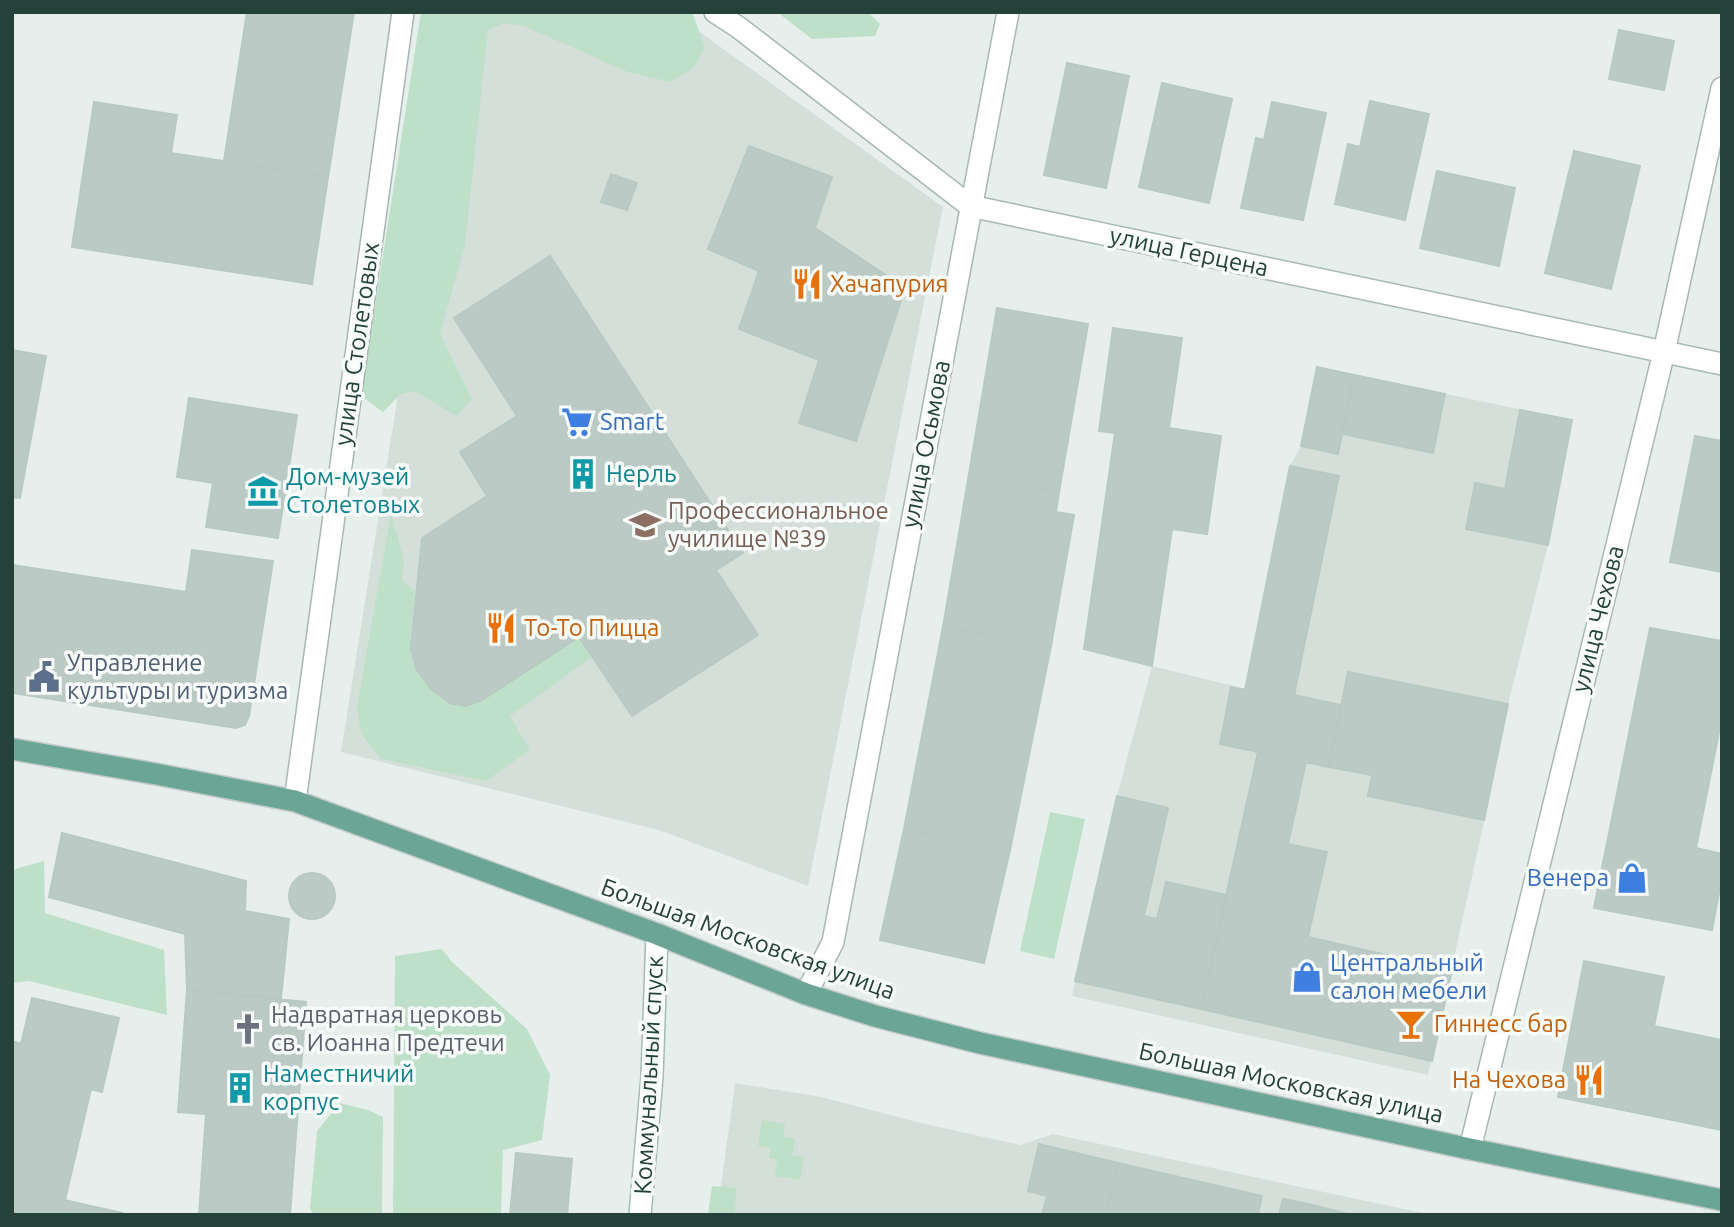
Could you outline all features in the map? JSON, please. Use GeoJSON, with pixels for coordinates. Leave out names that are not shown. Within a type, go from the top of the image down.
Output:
{"type":"FeatureCollection","features":[{"type":"Feature","properties":{"kind":"main road","name":"Большая Московская улица"},"geometry":{"type":"LineString","coordinates":[[12,750],[156,774],[295,802],[657,934],[806,994],[875,1016],[980,1043],[1470,1149],[1722,1200]]}},
{"type":"Feature","properties":{"kind":"street","name":"улица Столетовых"},"geometry":{"type":"LineString","coordinates":[[295,802],[403,12]]}},
{"type":"Feature","properties":{"kind":"street","name":"улица Герцена"},"geometry":{"type":"LineString","coordinates":[[715,12],[970,206],[1722,363]]}},
{"type":"Feature","properties":{"kind":"street","name":"улица Осьмова"},"geometry":{"type":"LineString","coordinates":[[806,994],[832,943],[1008,12]]}},
{"type":"Feature","properties":{"kind":"street","name":"улица Чехова"},"geometry":{"type":"LineString","coordinates":[[1470,1149],[1664,352],[1722,88]]}},
{"type":"Feature","properties":{"kind":"street","name":"Коммунальный спуск"},"geometry":{"type":"LineString","coordinates":[[640,1215],[652,1077],[657,934]]}},
{"type":"Feature","properties":{"kind":"shaded area"},"geometry":{"type":"Polygon","coordinates":[[[459,12],[672,12],[943,207],[808,886],[659,830],[341,752],[459,12]]]}},
{"type":"Feature","properties":{"kind":"shaded area"},"geometry":{"type":"Polygon","coordinates":[[[1317,367],[1572,420],[1548,545],[1508,704],[1428,1075],[1072,996],[1117,796],[1152,666],[1246,689],[1290,466],[1301,446],[1317,367]]]}},
{"type":"Feature","properties":{"kind":"shaded area"},"geometry":{"type":"Polygon","coordinates":[[[735,1083],[821,1097],[1020,1145],[1053,1134],[1432,1215],[717,1215],[735,1083]]]}},
{"type":"Feature","properties":{"kind":"green space"},"geometry":{"type":"Polygon","coordinates":[[[421,12],[692,12],[705,47],[694,68],[670,82],[628,72],[524,26],[504,23],[488,30],[465,245],[440,334],[472,399],[457,416],[414,391],[401,394],[383,412],[361,396],[421,12]]]}},
{"type":"Feature","properties":{"kind":"green space"},"geometry":{"type":"Polygon","coordinates":[[[777,12],[868,12],[880,24],[875,36],[812,39],[777,12]]]}},
{"type":"Feature","properties":{"kind":"green space"},"geometry":{"type":"Polygon","coordinates":[[[391,513],[404,560],[402,580],[415,592],[413,654],[424,678],[449,702],[482,700],[579,637],[592,657],[510,716],[530,750],[486,781],[381,759],[361,734],[357,707],[391,513]]]}},
{"type":"Feature","properties":{"kind":"green space"},"geometry":{"type":"Polygon","coordinates":[[[1050,812],[1085,819],[1054,959],[1020,951],[1050,812]]]}},
{"type":"Feature","properties":{"kind":"green space"},"geometry":{"type":"Polygon","coordinates":[[[44,861],[45,913],[164,950],[167,1015],[29,981],[12,983],[12,880],[15,869],[44,861]]]}},
{"type":"Feature","properties":{"kind":"green space"},"geometry":{"type":"Polygon","coordinates":[[[442,949],[452,962],[527,1029],[550,1075],[542,1140],[503,1150],[501,1215],[393,1215],[395,956],[442,949]]]}},
{"type":"Feature","properties":{"kind":"green space"},"geometry":{"type":"Polygon","coordinates":[[[340,1103],[383,1117],[382,1215],[314,1215],[310,1209],[317,1131],[340,1103]]]}},
{"type":"Feature","properties":{"kind":"green space"},"geometry":{"type":"Polygon","coordinates":[[[762,1120],[785,1124],[784,1137],[795,1139],[792,1155],[804,1157],[800,1180],[775,1176],[777,1160],[769,1158],[770,1148],[758,1146],[762,1120]]]}},
{"type":"Feature","properties":{"kind":"green space"},"geometry":{"type":"Polygon","coordinates":[[[712,1186],[736,1188],[735,1215],[708,1215],[712,1186]]]}},
{"type":"Feature","properties":{"kind":"building"},"geometry":{"type":"Polygon","coordinates":[[[247,12],[354,12],[328,177],[224,161],[247,12]]]}},
{"type":"Feature","properties":{"kind":"building"},"geometry":{"type":"Polygon","coordinates":[[[1619,30],[1674,41],[1664,90],[1609,79],[1619,30]]]}},
{"type":"Feature","properties":{"kind":"building"},"geometry":{"type":"Polygon","coordinates":[[[1067,63],[1129,76],[1106,188],[1044,175],[1067,63]]]}},
{"type":"Feature","properties":{"kind":"building"},"geometry":{"type":"Polygon","coordinates":[[[1162,83],[1232,99],[1209,203],[1139,187],[1162,83]]]}},
{"type":"Feature","properties":{"kind":"building"},"geometry":{"type":"Polygon","coordinates":[[[1370,101],[1429,114],[1405,220],[1335,204],[1348,144],[1360,147],[1370,101]]]}},
{"type":"Feature","properties":{"kind":"building"},"geometry":{"type":"Polygon","coordinates":[[[94,102],[177,115],[171,153],[328,177],[312,284],[72,247],[94,102]]]}},
{"type":"Feature","properties":{"kind":"building"},"geometry":{"type":"Polygon","coordinates":[[[1272,102],[1326,113],[1303,220],[1241,208],[1256,138],[1264,140],[1272,102]]]}},
{"type":"Feature","properties":{"kind":"building"},"geometry":{"type":"Polygon","coordinates":[[[749,146],[832,177],[815,228],[905,288],[876,378],[819,360],[739,329],[759,271],[708,249],[749,146]]]}},
{"type":"Feature","properties":{"kind":"building"},"geometry":{"type":"Polygon","coordinates":[[[1574,151],[1640,166],[1611,289],[1545,273],[1574,151]]]}},
{"type":"Feature","properties":{"kind":"building"},"geometry":{"type":"Polygon","coordinates":[[[1437,171],[1515,188],[1499,266],[1420,248],[1437,171]]]}},
{"type":"Feature","properties":{"kind":"building"},"geometry":{"type":"Polygon","coordinates":[[[611,174],[637,183],[627,210],[601,202],[611,174]]]}},
{"type":"Feature","properties":{"kind":"building","name":"Нерль"},"geometry":{"type":"Polygon","coordinates":[[[550,256],[743,553],[716,570],[758,635],[632,716],[579,637],[482,700],[466,706],[450,703],[431,689],[417,670],[411,648],[422,538],[487,496],[460,452],[517,416],[454,318],[550,256]]]}},
{"type":"Feature","properties":{"kind":"building"},"geometry":{"type":"Polygon","coordinates":[[[997,308],[1088,324],[1059,492],[969,474],[997,308]]]}},
{"type":"Feature","properties":{"kind":"building"},"geometry":{"type":"Polygon","coordinates":[[[1113,328],[1182,338],[1169,428],[1221,436],[1207,534],[1172,529],[1152,666],[1084,649],[1115,433],[1099,431],[1113,328]]]}},
{"type":"Feature","properties":{"kind":"building"},"geometry":{"type":"Polygon","coordinates":[[[12,350],[46,356],[20,498],[12,497],[12,350]]]}},
{"type":"Feature","properties":{"kind":"building"},"geometry":{"type":"Polygon","coordinates":[[[819,360],[876,378],[856,441],[799,423],[819,360]]]}},
{"type":"Feature","properties":{"kind":"building"},"geometry":{"type":"Polygon","coordinates":[[[1317,367],[1354,375],[1338,454],[1301,446],[1317,367]]]}},
{"type":"Feature","properties":{"kind":"building"},"geometry":{"type":"Polygon","coordinates":[[[1354,375],[1445,394],[1433,453],[1343,434],[1354,375]]]}},
{"type":"Feature","properties":{"kind":"building"},"geometry":{"type":"Polygon","coordinates":[[[189,398],[297,415],[278,538],[206,527],[213,483],[177,477],[189,398]]]}},
{"type":"Feature","properties":{"kind":"building"},"geometry":{"type":"Polygon","coordinates":[[[1520,410],[1572,420],[1548,545],[1466,529],[1475,483],[1505,489],[1520,410]]]}},
{"type":"Feature","properties":{"kind":"building"},"geometry":{"type":"Polygon","coordinates":[[[1695,436],[1722,441],[1722,572],[1670,562],[1695,436]]]}},
{"type":"Feature","properties":{"kind":"building"},"geometry":{"type":"Polygon","coordinates":[[[1290,466],[1339,476],[1294,695],[1341,705],[1329,767],[1220,744],[1231,687],[1245,690],[1290,466]]]}},
{"type":"Feature","properties":{"kind":"building"},"geometry":{"type":"Polygon","coordinates":[[[969,474],[1059,492],[1056,512],[1074,515],[1051,646],[943,627],[969,474]]]}},
{"type":"Feature","properties":{"kind":"building"},"geometry":{"type":"Polygon","coordinates":[[[192,550],[273,561],[249,716],[245,725],[236,728],[12,693],[12,565],[186,592],[192,550]]]}},
{"type":"Feature","properties":{"kind":"building"},"geometry":{"type":"Polygon","coordinates":[[[943,627],[1051,646],[1010,850],[904,829],[943,627]]]}},
{"type":"Feature","properties":{"kind":"building"},"geometry":{"type":"Polygon","coordinates":[[[1650,628],[1722,641],[1722,717],[1696,848],[1722,854],[1722,877],[1712,930],[1594,908],[1650,628]]]}},
{"type":"Feature","properties":{"kind":"building"},"geometry":{"type":"Polygon","coordinates":[[[1348,672],[1508,704],[1484,820],[1368,796],[1372,775],[1329,767],[1348,672]]]}},
{"type":"Feature","properties":{"kind":"building"},"geometry":{"type":"Polygon","coordinates":[[[1258,752],[1306,762],[1288,844],[1327,852],[1308,937],[1452,970],[1432,1061],[1201,1009],[1258,752]]]}},
{"type":"Feature","properties":{"kind":"building"},"geometry":{"type":"Polygon","coordinates":[[[1117,796],[1168,808],[1144,916],[1157,919],[1166,882],[1227,895],[1201,1009],[1075,981],[1117,796]]]}},
{"type":"Feature","properties":{"kind":"building"},"geometry":{"type":"Polygon","coordinates":[[[904,829],[1010,850],[984,963],[880,940],[904,829]]]}},
{"type":"Feature","properties":{"kind":"building"},"geometry":{"type":"Polygon","coordinates":[[[62,833],[246,881],[245,911],[289,919],[281,998],[187,990],[185,934],[49,897],[62,833]]]}},
{"type":"Feature","properties":{"kind":"building"},"geometry":{"type":"Polygon","coordinates":[[[312,873],[328,880],[335,896],[328,912],[312,919],[296,912],[289,896],[296,880],[312,873]]]}},
{"type":"Feature","properties":{"kind":"building"},"geometry":{"type":"Polygon","coordinates":[[[1584,961],[1664,977],[1654,1026],[1721,1040],[1722,1036],[1722,1130],[1558,1097],[1584,961]]]}},
{"type":"Feature","properties":{"kind":"building","name":"Наместничий корпус"},"geometry":{"type":"Polygon","coordinates":[[[187,990],[306,1002],[290,1215],[199,1215],[206,1114],[178,1112],[187,990]]]}},
{"type":"Feature","properties":{"kind":"building"},"geometry":{"type":"Polygon","coordinates":[[[32,998],[119,1018],[102,1092],[91,1089],[65,1200],[77,1203],[74,1215],[12,1215],[12,1041],[21,1044],[32,998]]]}},
{"type":"Feature","properties":{"kind":"building"},"geometry":{"type":"Polygon","coordinates":[[[1039,1144],[1118,1163],[1106,1215],[1042,1215],[1047,1196],[1028,1191],[1039,1144]]]}},
{"type":"Feature","properties":{"kind":"building"},"geometry":{"type":"Polygon","coordinates":[[[516,1153],[572,1159],[567,1215],[510,1215],[516,1153]]]}},
{"type":"Feature","properties":{"kind":"building"},"geometry":{"type":"Polygon","coordinates":[[[1118,1163],[1262,1196],[1258,1215],[1106,1215],[1118,1163]]]}},
{"type":"Feature","properties":{"kind":"building"},"geometry":{"type":"Polygon","coordinates":[[[1283,1199],[1308,1204],[1352,1215],[1279,1215],[1283,1199]]]}},
{"type":"Feature","properties":{"kind":"building"},"geometry":{"type":"Polygon","coordinates":[[[77,1203],[123,1213],[123,1215],[74,1215],[77,1203]]]}},
{"type":"Feature","properties":{"kind":"place","name":"Хачапурия"},"geometry":{"type":"Point","coordinates":[807,284]}},
{"type":"Feature","properties":{"kind":"place","name":"Smart"},"geometry":{"type":"Point","coordinates":[577,422]}},
{"type":"Feature","properties":{"kind":"place","name":"Нерль"},"geometry":{"type":"Point","coordinates":[583,474]}},
{"type":"Feature","properties":{"kind":"place","name":"Дом-музей Столетовых"},"geometry":{"type":"Point","coordinates":[263,491]}},
{"type":"Feature","properties":{"kind":"place","name":"Профессиональное училище №39"},"geometry":{"type":"Point","coordinates":[645,525]}},
{"type":"Feature","properties":{"kind":"place","name":"То-То Пицца"},"geometry":{"type":"Point","coordinates":[501,628]}},
{"type":"Feature","properties":{"kind":"place","name":"Управление культуры и туризма"},"geometry":{"type":"Point","coordinates":[44,677]}},
{"type":"Feature","properties":{"kind":"place","name":"Венера"},"geometry":{"type":"Point","coordinates":[1632,878]}},
{"type":"Feature","properties":{"kind":"place","name":"Центральный салон мебели"},"geometry":{"type":"Point","coordinates":[1307,977]}},
{"type":"Feature","properties":{"kind":"place","name":"Гиннесс бар"},"geometry":{"type":"Point","coordinates":[1411,1024]}},
{"type":"Feature","properties":{"kind":"place","name":"Надвратная церковь св. Иоанна Предтечи"},"geometry":{"type":"Point","coordinates":[248,1029]}},
{"type":"Feature","properties":{"kind":"place","name":"На Чехова"},"geometry":{"type":"Point","coordinates":[1589,1080]}},
{"type":"Feature","properties":{"kind":"place","name":"Наместничий корпус"},"geometry":{"type":"Point","coordinates":[240,1088]}}]}
